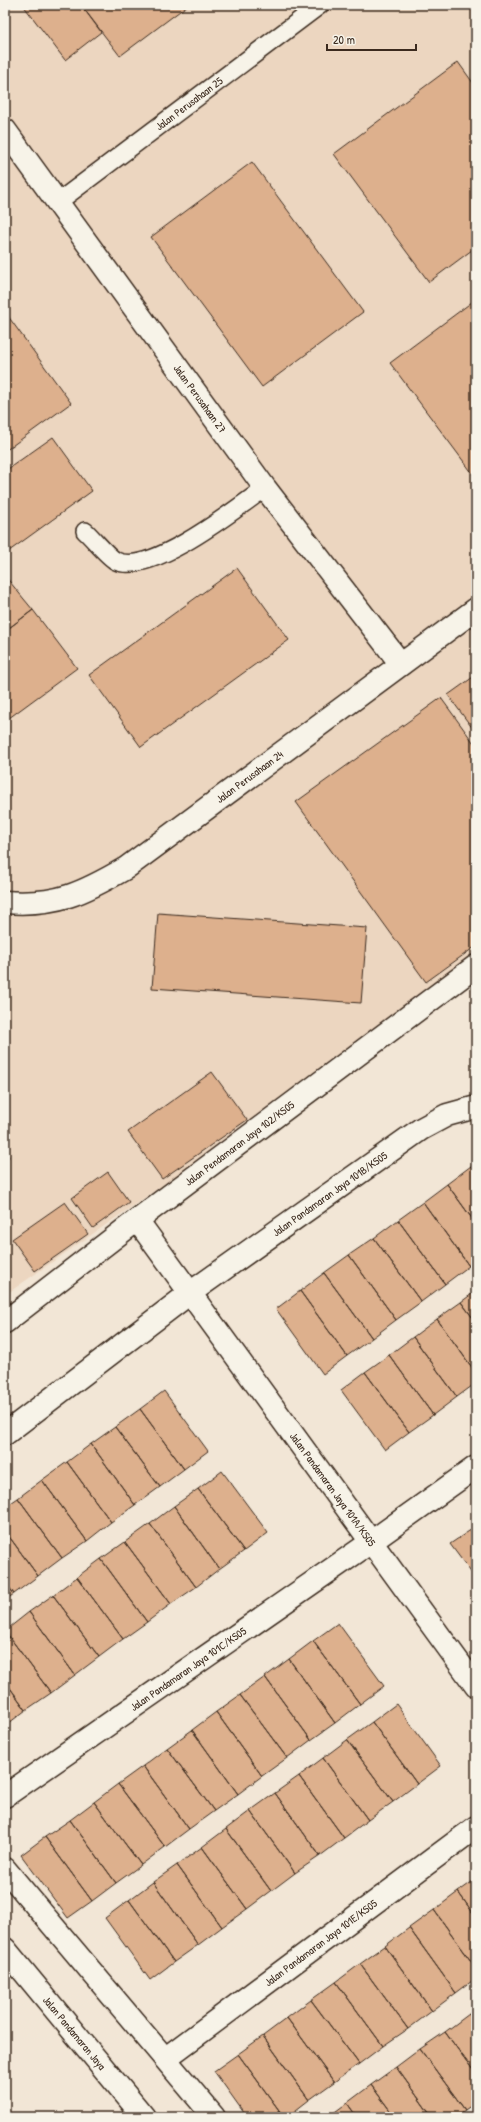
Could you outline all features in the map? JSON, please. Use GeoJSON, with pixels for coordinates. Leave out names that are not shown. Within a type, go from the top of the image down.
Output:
{"type":"FeatureCollection","features":[{"type":"Feature","properties":{"kind":"street","name":"Jalan Perusahaan 27"},"geometry":{"type":"LineString","coordinates":[[5,130],[265,488],[401,664]]}},
{"type":"Feature","properties":{"kind":"street","name":"Jalan Perusahaan 24"},"geometry":{"type":"LineString","coordinates":[[5,902],[31,904],[54,901],[92,887],[126,868],[476,609]]}},
{"type":"Feature","properties":{"kind":"street","name":"Jalan Pendamaran Jaya 102/KS05"},"geometry":{"type":"LineString","coordinates":[[5,1322],[137,1220],[476,966]]}},
{"type":"Feature","properties":{"kind":"street","name":"Jalan Pandamaran Jaya 101B/KS05"},"geometry":{"type":"LineString","coordinates":[[190,1293],[421,1129],[447,1115],[476,1107]]}},
{"type":"Feature","properties":{"kind":"street","name":"Jalan Pandamaran Jaya 101A/KS05"},"geometry":{"type":"LineString","coordinates":[[137,1220],[476,1686]]}},
{"type":"Feature","properties":{"kind":"street"},"geometry":{"type":"LineString","coordinates":[[5,1434],[190,1293]]}},
{"type":"Feature","properties":{"kind":"street","name":"Jalan Pandamaran Jaya 101C/KS05"},"geometry":{"type":"LineString","coordinates":[[5,1796],[371,1542],[476,1467]]}},
{"type":"Feature","properties":{"kind":"street","name":"Jalan Pandamaran Jaya 101E/KS05"},"geometry":{"type":"LineString","coordinates":[[166,2058],[476,1827]]}},
{"type":"Feature","properties":{"kind":"street"},"geometry":{"type":"LineString","coordinates":[[5,1869],[166,2058],[214,2117]]}},
{"type":"Feature","properties":{"kind":"street","name":"Jalan Pandamaran Jaya"},"geometry":{"type":"LineString","coordinates":[[5,1948],[144,2117]]}},
{"type":"Feature","properties":{"kind":"lane","name":"Jalan Perusahaan 25"},"geometry":{"type":"LineString","coordinates":[[58,202],[320,5]]}},
{"type":"Feature","properties":{"kind":"lane"},"geometry":{"type":"LineString","coordinates":[[85,531],[115,560],[130,564],[151,560],[182,544],[265,488]]}},
{"type":"Feature","properties":{"kind":"shaded area"},"geometry":{"type":"Polygon","coordinates":[[[5,5],[476,5],[476,967],[5,1295],[5,5]]]}},
{"type":"Feature","properties":{"kind":"building"},"geometry":{"type":"Polygon","coordinates":[[[23,5],[81,5],[101,32],[65,60],[23,5]]]}},
{"type":"Feature","properties":{"kind":"building"},"geometry":{"type":"Polygon","coordinates":[[[81,5],[188,5],[120,56],[81,5]]]}},
{"type":"Feature","properties":{"kind":"building"},"geometry":{"type":"Polygon","coordinates":[[[458,62],[476,87],[476,247],[429,282],[334,154],[458,62]]]}},
{"type":"Feature","properties":{"kind":"building"},"geometry":{"type":"Polygon","coordinates":[[[252,162],[363,312],[262,387],[151,237],[252,162]]]}},
{"type":"Feature","properties":{"kind":"building"},"geometry":{"type":"Polygon","coordinates":[[[476,299],[476,478],[390,363],[476,299]]]}},
{"type":"Feature","properties":{"kind":"building"},"geometry":{"type":"Polygon","coordinates":[[[5,312],[71,403],[5,451],[5,312]]]}},
{"type":"Feature","properties":{"kind":"building"},"geometry":{"type":"Polygon","coordinates":[[[53,437],[92,491],[5,554],[5,471],[53,437]]]}},
{"type":"Feature","properties":{"kind":"building"},"geometry":{"type":"Polygon","coordinates":[[[237,568],[289,640],[141,747],[89,675],[237,568]]]}},
{"type":"Feature","properties":{"kind":"building"},"geometry":{"type":"Polygon","coordinates":[[[5,576],[33,610],[5,631],[5,576]]]}},
{"type":"Feature","properties":{"kind":"building"},"geometry":{"type":"Polygon","coordinates":[[[33,610],[77,668],[5,721],[5,631],[33,610]]]}},
{"type":"Feature","properties":{"kind":"building"},"geometry":{"type":"Polygon","coordinates":[[[476,675],[476,733],[448,695],[476,675]]]}},
{"type":"Feature","properties":{"kind":"building"},"geometry":{"type":"Polygon","coordinates":[[[441,698],[476,746],[476,946],[426,982],[296,802],[441,698]]]}},
{"type":"Feature","properties":{"kind":"building"},"geometry":{"type":"Polygon","coordinates":[[[158,913],[367,928],[361,1003],[152,988],[158,913]]]}},
{"type":"Feature","properties":{"kind":"building"},"geometry":{"type":"Polygon","coordinates":[[[212,1072],[247,1120],[162,1179],[128,1132],[212,1072]]]}},
{"type":"Feature","properties":{"kind":"building"},"geometry":{"type":"Polygon","coordinates":[[[5,1151],[9,1157],[5,1160],[5,1151]]]}},
{"type":"Feature","properties":{"kind":"building"},"geometry":{"type":"Polygon","coordinates":[[[476,1163],[476,1173],[471,1166],[476,1163]]]}},
{"type":"Feature","properties":{"kind":"building"},"geometry":{"type":"Polygon","coordinates":[[[471,1166],[476,1173],[476,1224],[447,1184],[471,1166]]]}},
{"type":"Feature","properties":{"kind":"building"},"geometry":{"type":"Polygon","coordinates":[[[108,1172],[129,1202],[93,1228],[72,1198],[108,1172]]]}},
{"type":"Feature","properties":{"kind":"building"},"geometry":{"type":"Polygon","coordinates":[[[447,1184],[476,1224],[476,1262],[469,1266],[423,1202],[447,1184]]]}},
{"type":"Feature","properties":{"kind":"building"},"geometry":{"type":"Polygon","coordinates":[[[65,1202],[88,1234],[35,1271],[12,1239],[65,1202]]]}},
{"type":"Feature","properties":{"kind":"building"},"geometry":{"type":"Polygon","coordinates":[[[423,1202],[469,1266],[445,1284],[398,1220],[423,1202]]]}},
{"type":"Feature","properties":{"kind":"building"},"geometry":{"type":"Polygon","coordinates":[[[398,1220],[445,1284],[421,1302],[374,1238],[398,1220]]]}},
{"type":"Feature","properties":{"kind":"building"},"geometry":{"type":"Polygon","coordinates":[[[374,1238],[421,1302],[396,1320],[349,1255],[374,1238]]]}},
{"type":"Feature","properties":{"kind":"building"},"geometry":{"type":"Polygon","coordinates":[[[349,1255],[396,1320],[372,1338],[324,1273],[349,1255]]]}},
{"type":"Feature","properties":{"kind":"building"},"geometry":{"type":"Polygon","coordinates":[[[324,1273],[372,1338],[347,1356],[300,1291],[324,1273]]]}},
{"type":"Feature","properties":{"kind":"building"},"geometry":{"type":"Polygon","coordinates":[[[300,1291],[347,1356],[323,1374],[276,1309],[300,1291]]]}},
{"type":"Feature","properties":{"kind":"building"},"geometry":{"type":"Polygon","coordinates":[[[476,1291],[476,1322],[461,1302],[476,1291]]]}},
{"type":"Feature","properties":{"kind":"building"},"geometry":{"type":"Polygon","coordinates":[[[461,1302],[476,1322],[476,1373],[437,1319],[461,1302]]]}},
{"type":"Feature","properties":{"kind":"building"},"geometry":{"type":"Polygon","coordinates":[[[437,1319],[476,1373],[476,1383],[457,1397],[413,1337],[437,1319]]]}},
{"type":"Feature","properties":{"kind":"building"},"geometry":{"type":"Polygon","coordinates":[[[413,1337],[457,1397],[433,1415],[389,1355],[413,1337]]]}},
{"type":"Feature","properties":{"kind":"building"},"geometry":{"type":"Polygon","coordinates":[[[389,1355],[433,1415],[409,1432],[365,1372],[389,1355]]]}},
{"type":"Feature","properties":{"kind":"building"},"geometry":{"type":"Polygon","coordinates":[[[365,1372],[409,1432],[385,1450],[341,1390],[365,1372]]]}},
{"type":"Feature","properties":{"kind":"building"},"geometry":{"type":"Polygon","coordinates":[[[164,1391],[208,1451],[184,1469],[140,1409],[164,1391]]]}},
{"type":"Feature","properties":{"kind":"building"},"geometry":{"type":"Polygon","coordinates":[[[140,1409],[184,1469],[160,1487],[115,1427],[140,1409]]]}},
{"type":"Feature","properties":{"kind":"building"},"geometry":{"type":"Polygon","coordinates":[[[115,1427],[160,1487],[135,1505],[91,1444],[115,1427]]]}},
{"type":"Feature","properties":{"kind":"building"},"geometry":{"type":"Polygon","coordinates":[[[91,1444],[135,1505],[111,1522],[67,1462],[91,1444]]]}},
{"type":"Feature","properties":{"kind":"building"},"geometry":{"type":"Polygon","coordinates":[[[67,1462],[111,1522],[87,1541],[42,1480],[67,1462]]]}},
{"type":"Feature","properties":{"kind":"building"},"geometry":{"type":"Polygon","coordinates":[[[222,1471],[268,1533],[244,1551],[198,1489],[222,1471]]]}},
{"type":"Feature","properties":{"kind":"building"},"geometry":{"type":"Polygon","coordinates":[[[42,1480],[87,1541],[62,1558],[18,1498],[42,1480]]]}},
{"type":"Feature","properties":{"kind":"building"},"geometry":{"type":"Polygon","coordinates":[[[198,1489],[244,1551],[219,1569],[174,1506],[198,1489]]]}},
{"type":"Feature","properties":{"kind":"building"},"geometry":{"type":"Polygon","coordinates":[[[18,1498],[62,1558],[38,1576],[5,1531],[5,1507],[18,1498]]]}},
{"type":"Feature","properties":{"kind":"building"},"geometry":{"type":"Polygon","coordinates":[[[174,1506],[219,1569],[196,1587],[150,1524],[174,1506]]]}},
{"type":"Feature","properties":{"kind":"building"},"geometry":{"type":"Polygon","coordinates":[[[150,1524],[196,1587],[171,1604],[125,1542],[150,1524]]]}},
{"type":"Feature","properties":{"kind":"building"},"geometry":{"type":"Polygon","coordinates":[[[475,1527],[476,1528],[476,1579],[450,1544],[475,1527]]]}},
{"type":"Feature","properties":{"kind":"building"},"geometry":{"type":"Polygon","coordinates":[[[5,1531],[38,1576],[14,1594],[5,1582],[5,1531]]]}},
{"type":"Feature","properties":{"kind":"building"},"geometry":{"type":"Polygon","coordinates":[[[125,1542],[171,1604],[147,1622],[101,1559],[125,1542]]]}},
{"type":"Feature","properties":{"kind":"building"},"geometry":{"type":"Polygon","coordinates":[[[101,1559],[147,1622],[123,1639],[77,1577],[101,1559]]]}},
{"type":"Feature","properties":{"kind":"building"},"geometry":{"type":"Polygon","coordinates":[[[77,1577],[123,1639],[99,1657],[53,1595],[77,1577]]]}},
{"type":"Feature","properties":{"kind":"building"},"geometry":{"type":"Polygon","coordinates":[[[5,1582],[14,1594],[5,1600],[5,1582]]]}},
{"type":"Feature","properties":{"kind":"building"},"geometry":{"type":"Polygon","coordinates":[[[53,1595],[99,1657],[75,1675],[29,1612],[53,1595]]]}},
{"type":"Feature","properties":{"kind":"building"},"geometry":{"type":"Polygon","coordinates":[[[29,1612],[75,1675],[51,1693],[5,1631],[29,1612]]]}},
{"type":"Feature","properties":{"kind":"building"},"geometry":{"type":"Polygon","coordinates":[[[338,1623],[384,1686],[360,1704],[313,1641],[338,1623]]]}},
{"type":"Feature","properties":{"kind":"building"},"geometry":{"type":"Polygon","coordinates":[[[5,1631],[51,1693],[26,1710],[5,1681],[5,1631]]]}},
{"type":"Feature","properties":{"kind":"building"},"geometry":{"type":"Polygon","coordinates":[[[313,1641],[360,1704],[335,1723],[289,1659],[313,1641]]]}},
{"type":"Feature","properties":{"kind":"building"},"geometry":{"type":"Polygon","coordinates":[[[289,1659],[335,1723],[311,1740],[265,1677],[289,1659]]]}},
{"type":"Feature","properties":{"kind":"building"},"geometry":{"type":"Polygon","coordinates":[[[265,1677],[311,1740],[287,1758],[240,1695],[265,1677]]]}},
{"type":"Feature","properties":{"kind":"building"},"geometry":{"type":"Polygon","coordinates":[[[5,1681],[26,1710],[5,1726],[5,1681]]]}},
{"type":"Feature","properties":{"kind":"building"},"geometry":{"type":"Polygon","coordinates":[[[240,1695],[287,1758],[262,1776],[216,1712],[240,1695]]]}},
{"type":"Feature","properties":{"kind":"building"},"geometry":{"type":"Polygon","coordinates":[[[396,1704],[441,1766],[417,1784],[372,1722],[396,1704]]]}},
{"type":"Feature","properties":{"kind":"building"},"geometry":{"type":"Polygon","coordinates":[[[216,1712],[262,1776],[238,1794],[192,1730],[216,1712]]]}},
{"type":"Feature","properties":{"kind":"building"},"geometry":{"type":"Polygon","coordinates":[[[372,1722],[417,1784],[393,1802],[347,1740],[372,1722]]]}},
{"type":"Feature","properties":{"kind":"building"},"geometry":{"type":"Polygon","coordinates":[[[192,1730],[238,1794],[214,1811],[167,1748],[192,1730]]]}},
{"type":"Feature","properties":{"kind":"building"},"geometry":{"type":"Polygon","coordinates":[[[347,1740],[393,1802],[368,1820],[323,1758],[347,1740]]]}},
{"type":"Feature","properties":{"kind":"building"},"geometry":{"type":"Polygon","coordinates":[[[167,1748],[214,1811],[189,1829],[143,1766],[167,1748]]]}},
{"type":"Feature","properties":{"kind":"building"},"geometry":{"type":"Polygon","coordinates":[[[323,1758],[368,1820],[344,1838],[299,1776],[323,1758]]]}},
{"type":"Feature","properties":{"kind":"building"},"geometry":{"type":"Polygon","coordinates":[[[143,1766],[189,1829],[165,1847],[118,1784],[143,1766]]]}},
{"type":"Feature","properties":{"kind":"building"},"geometry":{"type":"Polygon","coordinates":[[[299,1776],[344,1838],[320,1856],[275,1793],[299,1776]]]}},
{"type":"Feature","properties":{"kind":"building"},"geometry":{"type":"Polygon","coordinates":[[[118,1784],[165,1847],[141,1865],[94,1802],[118,1784]]]}},
{"type":"Feature","properties":{"kind":"building"},"geometry":{"type":"Polygon","coordinates":[[[275,1793],[320,1856],[295,1873],[250,1811],[275,1793]]]}},
{"type":"Feature","properties":{"kind":"building"},"geometry":{"type":"Polygon","coordinates":[[[94,1802],[141,1865],[116,1883],[70,1820],[94,1802]]]}},
{"type":"Feature","properties":{"kind":"building"},"geometry":{"type":"Polygon","coordinates":[[[250,1811],[295,1873],[271,1891],[226,1829],[250,1811]]]}},
{"type":"Feature","properties":{"kind":"building"},"geometry":{"type":"Polygon","coordinates":[[[70,1820],[116,1883],[92,1901],[45,1837],[70,1820]]]}},
{"type":"Feature","properties":{"kind":"building"},"geometry":{"type":"Polygon","coordinates":[[[226,1829],[271,1891],[247,1909],[202,1847],[226,1829]]]}},
{"type":"Feature","properties":{"kind":"building"},"geometry":{"type":"Polygon","coordinates":[[[45,1837],[92,1901],[68,1918],[21,1855],[45,1837]]]}},
{"type":"Feature","properties":{"kind":"building"},"geometry":{"type":"Polygon","coordinates":[[[202,1847],[247,1909],[222,1927],[177,1865],[202,1847]]]}},
{"type":"Feature","properties":{"kind":"building"},"geometry":{"type":"Polygon","coordinates":[[[177,1865],[222,1927],[198,1945],[153,1882],[177,1865]]]}},
{"type":"Feature","properties":{"kind":"building"},"geometry":{"type":"Polygon","coordinates":[[[476,1879],[476,1917],[458,1892],[476,1879]]]}},
{"type":"Feature","properties":{"kind":"building"},"geometry":{"type":"Polygon","coordinates":[[[153,1882],[198,1945],[174,1962],[129,1900],[153,1882]]]}},
{"type":"Feature","properties":{"kind":"building"},"geometry":{"type":"Polygon","coordinates":[[[458,1892],[476,1917],[476,1968],[434,1910],[458,1892]]]}},
{"type":"Feature","properties":{"kind":"building"},"geometry":{"type":"Polygon","coordinates":[[[129,1900],[174,1962],[150,1980],[105,1918],[129,1900]]]}},
{"type":"Feature","properties":{"kind":"building"},"geometry":{"type":"Polygon","coordinates":[[[434,1910],[476,1968],[476,1978],[456,1993],[409,1928],[434,1910]]]}},
{"type":"Feature","properties":{"kind":"building"},"geometry":{"type":"Polygon","coordinates":[[[409,1928],[456,1993],[432,2011],[385,1946],[409,1928]]]}},
{"type":"Feature","properties":{"kind":"building"},"geometry":{"type":"Polygon","coordinates":[[[385,1946],[432,2011],[408,2029],[360,1964],[385,1946]]]}},
{"type":"Feature","properties":{"kind":"building"},"geometry":{"type":"Polygon","coordinates":[[[360,1964],[408,2029],[383,2046],[336,1982],[360,1964]]]}},
{"type":"Feature","properties":{"kind":"building"},"geometry":{"type":"Polygon","coordinates":[[[336,1982],[383,2046],[359,2064],[311,2000],[336,1982]]]}},
{"type":"Feature","properties":{"kind":"building"},"geometry":{"type":"Polygon","coordinates":[[[311,2000],[359,2064],[334,2082],[287,2018],[311,2000]]]}},
{"type":"Feature","properties":{"kind":"building"},"geometry":{"type":"Polygon","coordinates":[[[476,2009],[476,2023],[469,2014],[476,2009]]]}},
{"type":"Feature","properties":{"kind":"building"},"geometry":{"type":"Polygon","coordinates":[[[469,2014],[476,2023],[476,2074],[445,2032],[469,2014]]]}},
{"type":"Feature","properties":{"kind":"building"},"geometry":{"type":"Polygon","coordinates":[[[287,2018],[334,2082],[309,2100],[263,2036],[287,2018]]]}},
{"type":"Feature","properties":{"kind":"building"},"geometry":{"type":"Polygon","coordinates":[[[445,2032],[476,2074],[476,2102],[465,2110],[420,2049],[445,2032]]]}},
{"type":"Feature","properties":{"kind":"building"},"geometry":{"type":"Polygon","coordinates":[[[263,2036],[309,2100],[287,2117],[284,2117],[238,2054],[263,2036]]]}},
{"type":"Feature","properties":{"kind":"building"},"geometry":{"type":"Polygon","coordinates":[[[420,2049],[465,2110],[455,2117],[432,2117],[396,2067],[420,2049]]]}},
{"type":"Feature","properties":{"kind":"building"},"geometry":{"type":"Polygon","coordinates":[[[238,2054],[284,2117],[247,2117],[214,2071],[238,2054]]]}},
{"type":"Feature","properties":{"kind":"building"},"geometry":{"type":"Polygon","coordinates":[[[396,2067],[432,2117],[395,2117],[371,2085],[396,2067]]]}},
{"type":"Feature","properties":{"kind":"building"},"geometry":{"type":"Polygon","coordinates":[[[371,2085],[395,2117],[357,2117],[347,2103],[371,2085]]]}},
{"type":"Feature","properties":{"kind":"building"},"geometry":{"type":"Polygon","coordinates":[[[347,2103],[357,2117],[328,2117],[347,2103]]]}}]}
